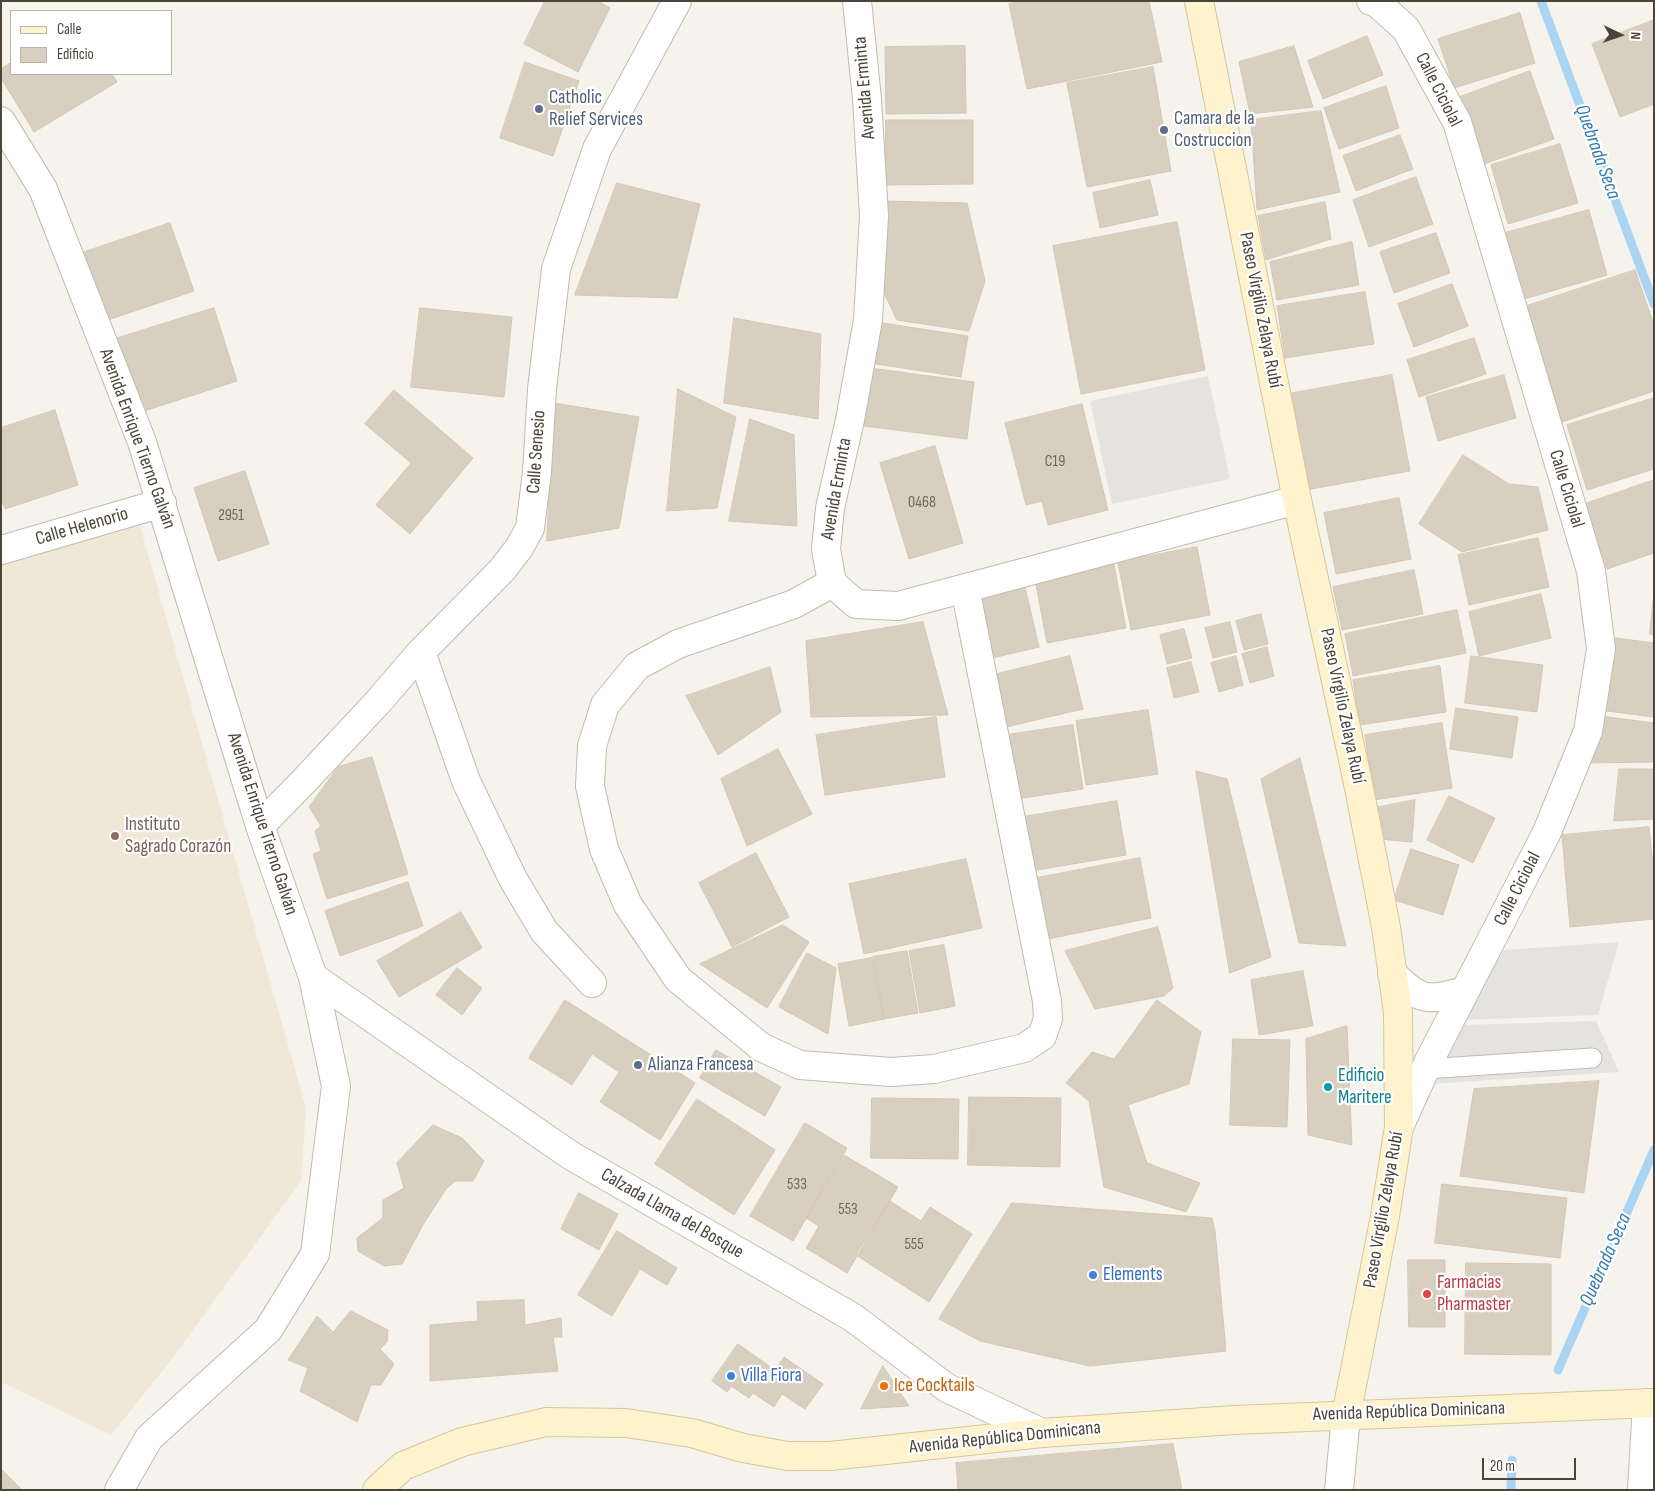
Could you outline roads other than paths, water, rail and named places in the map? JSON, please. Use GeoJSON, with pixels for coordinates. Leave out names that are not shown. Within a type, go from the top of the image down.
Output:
{"type":"FeatureCollection","features":[{"type":"Feature","properties":{"kind":"street","name":"Calle Senesio"},"geometry":{"type":"LineString","coordinates":[[260,826],[358,723],[421,652],[502,570],[520,548],[530,528],[537,472],[542,389],[556,269],[597,149],[677,1]]}},
{"type":"Feature","properties":{"kind":"street","name":"Avenida Erminta"},"geometry":{"type":"LineString","coordinates":[[832,583],[826,549],[830,508],[850,420],[868,320],[874,225],[867,99],[857,1]]}},
{"type":"Feature","properties":{"kind":"street","name":"Paseo Virgilio Zelaya Rubí"},"geometry":{"type":"LineString","coordinates":[[1199,1],[1297,500],[1358,784],[1386,927],[1398,1012],[1399,1127],[1385,1216],[1346,1416]]}},
{"type":"Feature","properties":{"kind":"street","name":"Calle Ciciolal"},"geometry":{"type":"LineString","coordinates":[[1371,1],[1376,2],[1406,29],[1457,122],[1591,571],[1600,649],[1588,731],[1547,832],[1425,1070],[1399,1127]]}},
{"type":"Feature","properties":{"kind":"street","name":"Avenida Enrique Tierno Galván"},"geometry":{"type":"LineString","coordinates":[[1,121],[43,189],[142,442],[260,826],[313,977],[336,1086],[315,1254],[268,1330],[149,1438],[119,1490]]}},
{"type":"Feature","properties":{"kind":"street"},"geometry":{"type":"LineString","coordinates":[[965,588],[1047,1001],[1048,1019],[1042,1036],[1024,1048],[934,1069],[891,1072],[800,1065],[761,1047],[678,979],[628,905],[604,848],[590,786],[592,746],[605,705],[636,666],[678,644],[794,604],[832,583],[856,604],[898,606],[965,588],[1297,500]]}},
{"type":"Feature","properties":{"kind":"street","name":"Calle Helenorio"},"geometry":{"type":"LineString","coordinates":[[1,550],[162,504]]}},
{"type":"Feature","properties":{"kind":"street"},"geometry":{"type":"LineString","coordinates":[[421,652],[466,781],[513,879],[544,931],[592,983]]}},
{"type":"Feature","properties":{"kind":"street"},"geometry":{"type":"LineString","coordinates":[[1392,973],[1415,994],[1428,998],[1465,991]]}},
{"type":"Feature","properties":{"kind":"street","name":"Calzada Llama del Bosque"},"geometry":{"type":"LineString","coordinates":[[313,977],[570,1155],[852,1317],[947,1388],[1042,1433]]}},
{"type":"Feature","properties":{"kind":"street"},"geometry":{"type":"LineString","coordinates":[[1642,1490],[1651,1403]]}},
{"type":"Feature","properties":{"kind":"street","name":"Avenida República Dominicana"},"geometry":{"type":"LineString","coordinates":[[376,1490],[403,1466],[462,1442],[546,1422],[626,1423],[692,1433],[743,1448],[788,1456],[830,1456],[1042,1433],[1234,1420],[1651,1403]]}},
{"type":"Feature","properties":{"kind":"street"},"geometry":{"type":"LineString","coordinates":[[1339,1490],[1346,1416]]}},
{"type":"Feature","properties":{"kind":"lane"},"geometry":{"type":"LineString","coordinates":[[1425,1070],[1592,1058]]}},
{"type":"Feature","properties":{"kind":"waterway","name":"Quebrada Seca"},"geometry":{"type":"LineString","coordinates":[[1541,1],[1654,304]]}},
{"type":"Feature","properties":{"kind":"waterway","name":"Quebrada Seca"},"geometry":{"type":"LineString","coordinates":[[1558,1370],[1654,1150]]}},
{"type":"Feature","properties":{"kind":"waterway","name":"Quebrada Seca"},"geometry":{"type":"LineString","coordinates":[[1511,1490],[1512,1460]]}},
{"type":"Feature","properties":{"kind":"place","name":"Catholic Relief Services"},"geometry":{"type":"Point","coordinates":[539,109]}},
{"type":"Feature","properties":{"kind":"place","name":"Camara de la Costruccion"},"geometry":{"type":"Point","coordinates":[1164,130]}},
{"type":"Feature","properties":{"kind":"place","name":"Instituto Sagrado Corazón"},"geometry":{"type":"Point","coordinates":[115,836]}},
{"type":"Feature","properties":{"kind":"place","name":"Alianza Francesa"},"geometry":{"type":"Point","coordinates":[638,1065]}},
{"type":"Feature","properties":{"kind":"place","name":"Edificio Maritere"},"geometry":{"type":"Point","coordinates":[1328,1087]}},
{"type":"Feature","properties":{"kind":"place","name":"Elements"},"geometry":{"type":"Point","coordinates":[1093,1275]}},
{"type":"Feature","properties":{"kind":"place","name":"Farmacias Pharmaster"},"geometry":{"type":"Point","coordinates":[1427,1294]}},
{"type":"Feature","properties":{"kind":"place","name":"Villa Fiora"},"geometry":{"type":"Point","coordinates":[731,1376]}},
{"type":"Feature","properties":{"kind":"place","name":"Ice Cocktails"},"geometry":{"type":"Point","coordinates":[884,1386]}}]}
